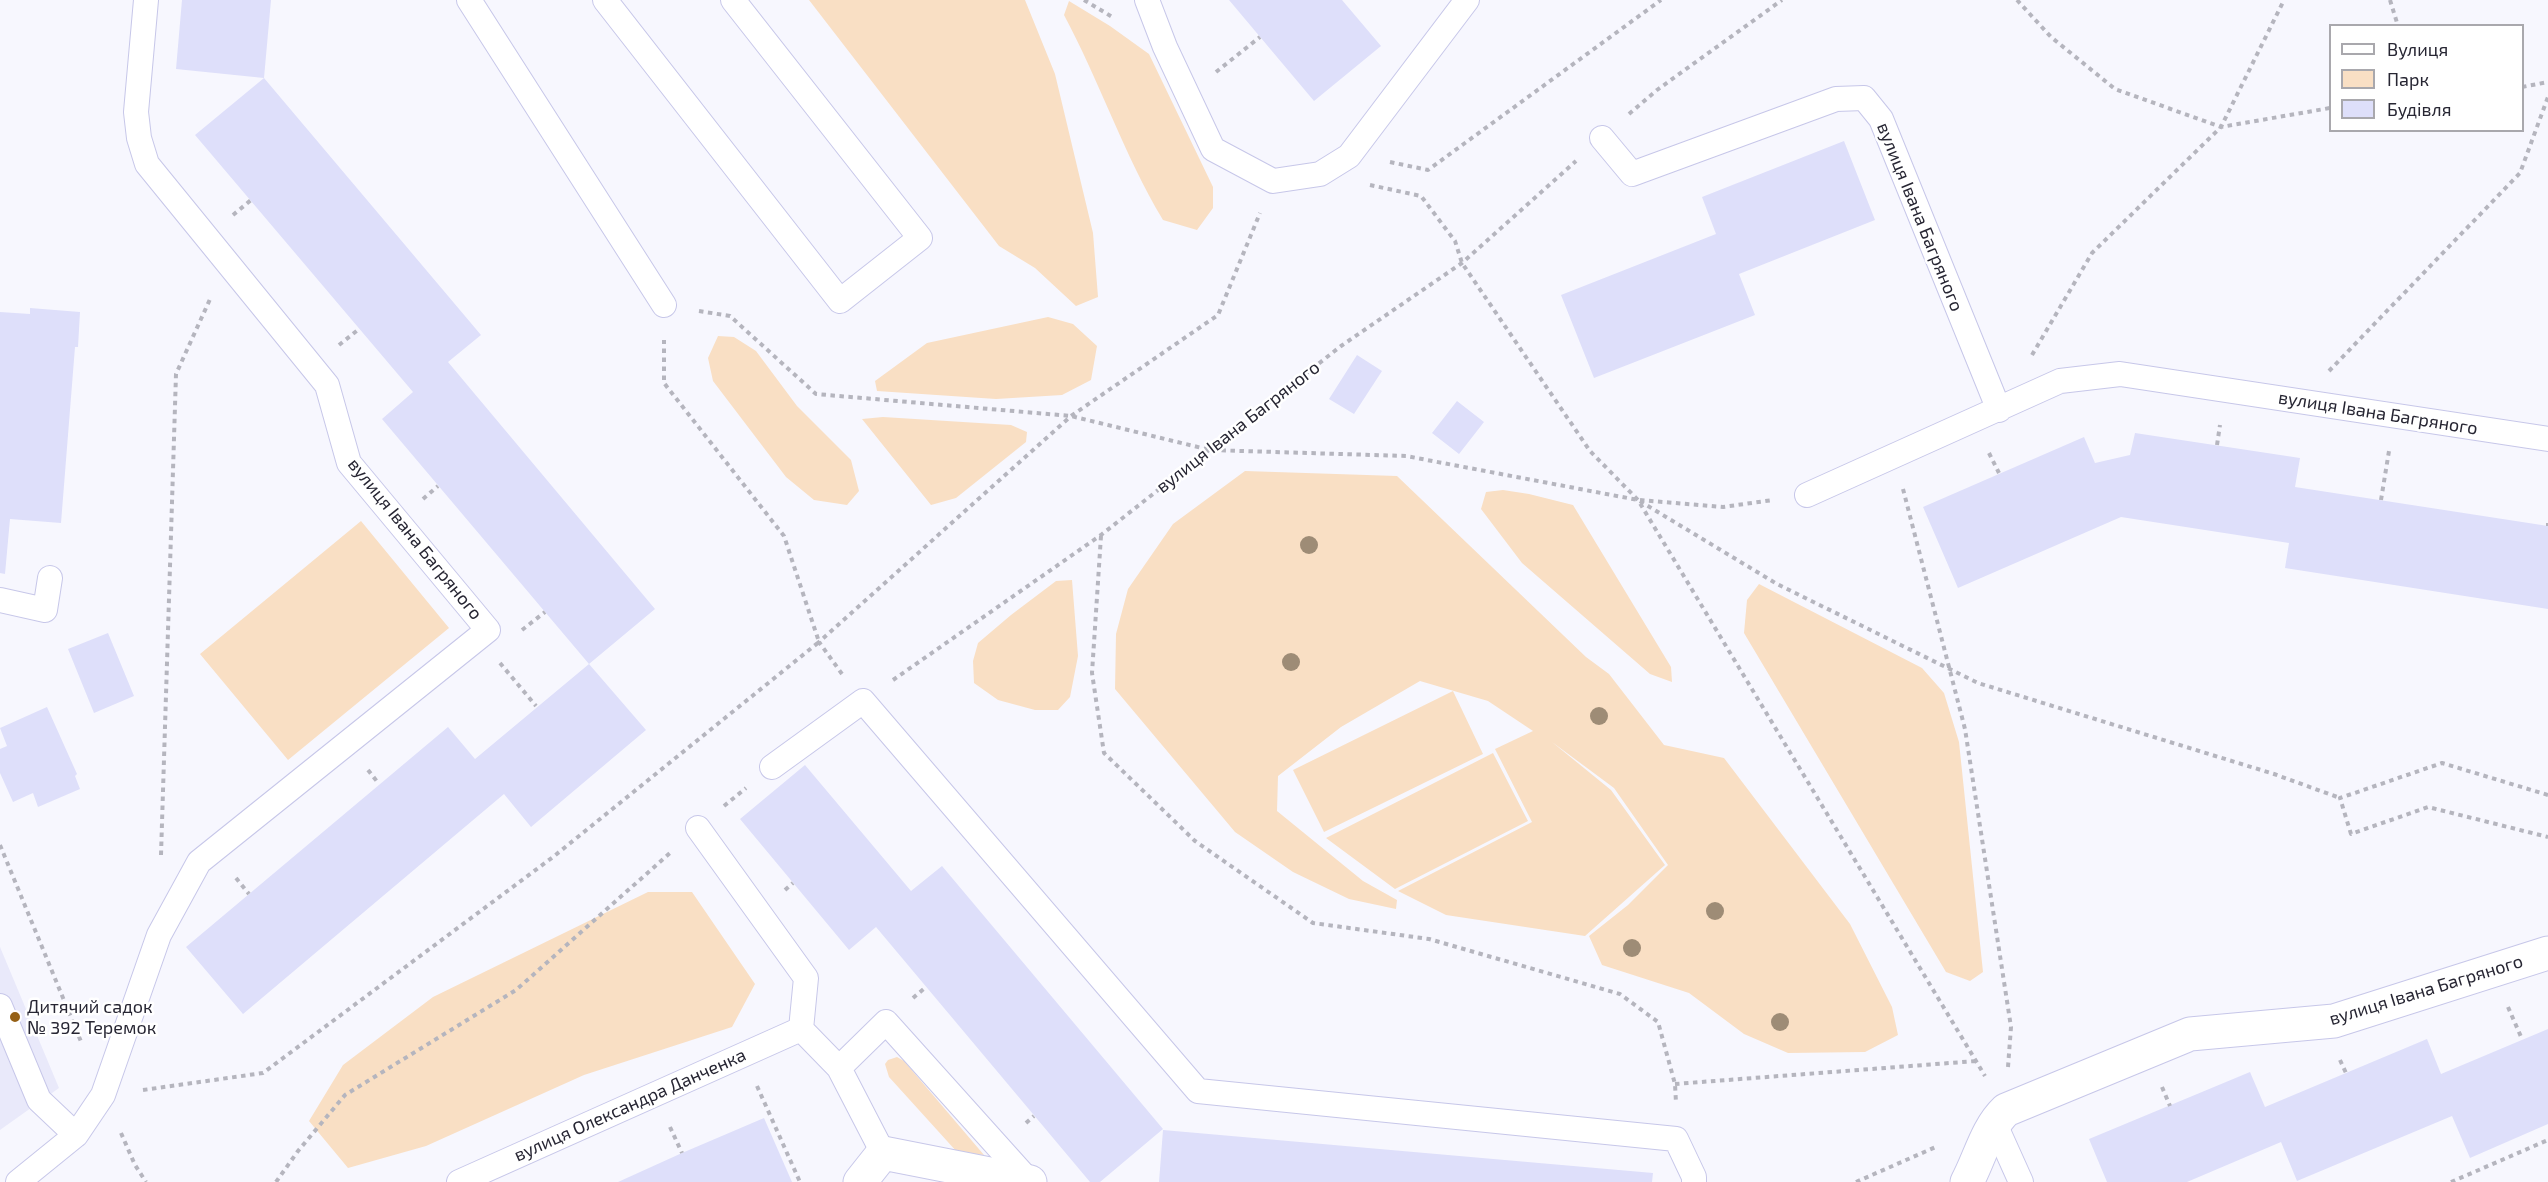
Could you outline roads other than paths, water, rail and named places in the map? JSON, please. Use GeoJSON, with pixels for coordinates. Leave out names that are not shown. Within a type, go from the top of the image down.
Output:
{"type":"FeatureCollection","features":[{"type":"Feature","properties":{"kind":"street","name":"вулиця Івана Багряного"},"geometry":{"type":"LineString","coordinates":[[2000,1116],[2190,1034],[2334,1021],[2548,953]]}},
{"type":"Feature","properties":{"kind":"street"},"geometry":{"type":"LineString","coordinates":[[1967,1182],[2000,1116]]}},
{"type":"Feature","properties":{"kind":"street"},"geometry":{"type":"LineString","coordinates":[[860,1182],[884,1153],[1029,1181]]}},
{"type":"Feature","properties":{"kind":"lane","name":"вулиця Івана Багряного"},"geometry":{"type":"LineString","coordinates":[[76,1135],[103,1095],[159,935],[199,862],[488,630],[350,463],[327,385],[147,164],[139,138],[136,112],[146,0]]}},
{"type":"Feature","properties":{"kind":"lane"},"geometry":{"type":"LineString","coordinates":[[470,0],[664,305]]}},
{"type":"Feature","properties":{"kind":"lane"},"geometry":{"type":"LineString","coordinates":[[605,0],[840,301],[920,238],[733,0]]}},
{"type":"Feature","properties":{"kind":"lane"},"geometry":{"type":"LineString","coordinates":[[1147,0],[1165,47],[1213,149],[1273,181],[1320,174],[1351,154],[1467,0]]}},
{"type":"Feature","properties":{"kind":"lane","name":"вулиця Івана Багряного"},"geometry":{"type":"LineString","coordinates":[[1602,138],[1632,174],[1836,99],[1864,98],[1881,119],[1999,410]]}},
{"type":"Feature","properties":{"kind":"lane","name":"вулиця Івана Багряного"},"geometry":{"type":"LineString","coordinates":[[1807,495],[2060,381],[2120,374],[2548,439]]}},
{"type":"Feature","properties":{"kind":"lane"},"geometry":{"type":"LineString","coordinates":[[0,600],[45,610],[50,578]]}},
{"type":"Feature","properties":{"kind":"lane"},"geometry":{"type":"LineString","coordinates":[[772,767],[863,701],[1198,1091],[1676,1139],[1694,1177],[1694,1182]]}},
{"type":"Feature","properties":{"kind":"lane"},"geometry":{"type":"LineString","coordinates":[[698,828],[806,978],[801,1029],[839,1068],[884,1153]]}},
{"type":"Feature","properties":{"kind":"lane"},"geometry":{"type":"LineString","coordinates":[[0,1006],[39,1100],[76,1135],[18,1182]]}},
{"type":"Feature","properties":{"kind":"lane"},"geometry":{"type":"LineString","coordinates":[[839,1068],[886,1022],[1029,1181]]}},
{"type":"Feature","properties":{"kind":"lane","name":"вулиця Олександра Данченка"},"geometry":{"type":"LineString","coordinates":[[459,1182],[801,1029]]}},
{"type":"Feature","properties":{"kind":"lane"},"geometry":{"type":"LineString","coordinates":[[2000,1116],[2021,1182]]}},
{"type":"Feature","properties":{"kind":"place","name":"Дитячий садок № 392 Теремок"},"geometry":{"type":"Point","coordinates":[15,1017]}}]}
